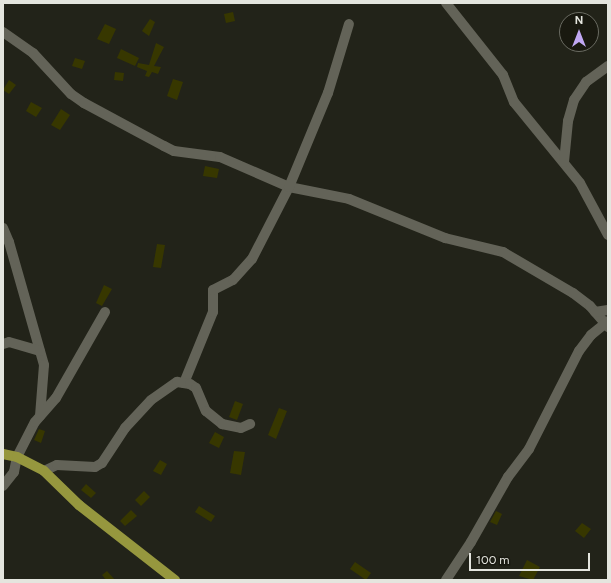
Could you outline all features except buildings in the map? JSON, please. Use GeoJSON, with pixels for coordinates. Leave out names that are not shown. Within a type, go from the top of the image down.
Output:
{"type":"FeatureCollection","features":[{"type":"Feature","properties":{"kind":"main road"},"geometry":{"type":"LineString","coordinates":[[3,454],[17,457],[44,471],[79,504],[175,580]]}},
{"type":"Feature","properties":{"kind":"street"},"geometry":{"type":"LineString","coordinates":[[446,3],[503,75],[514,102],[580,183],[608,235]]}},
{"type":"Feature","properties":{"kind":"street"},"geometry":{"type":"LineString","coordinates":[[184,384],[213,312],[213,290],[233,280],[252,259],[289,187],[328,93],[349,24]]}},
{"type":"Feature","properties":{"kind":"street"},"geometry":{"type":"LineString","coordinates":[[3,32],[33,53],[71,94],[84,103],[174,151],[220,157],[289,187],[349,199],[445,238],[503,252],[573,293],[607,324],[591,335],[580,351],[529,449],[508,477],[471,542],[446,580]]}},
{"type":"Feature","properties":{"kind":"street"},"geometry":{"type":"LineString","coordinates":[[564,162],[568,121],[574,100],[586,82],[608,66]]}},
{"type":"Feature","properties":{"kind":"street"},"geometry":{"type":"LineString","coordinates":[[3,228],[9,242],[32,330],[40,351],[44,372],[40,416]]}},
{"type":"Feature","properties":{"kind":"street"},"geometry":{"type":"LineString","coordinates":[[595,312],[608,310]]}},
{"type":"Feature","properties":{"kind":"street"},"geometry":{"type":"LineString","coordinates":[[3,486],[14,472],[17,457],[40,416],[56,398],[105,312]]}},
{"type":"Feature","properties":{"kind":"street"},"geometry":{"type":"LineString","coordinates":[[3,344],[9,342],[40,351]]}},
{"type":"Feature","properties":{"kind":"street"},"geometry":{"type":"LineString","coordinates":[[44,471],[57,465],[94,467],[102,463],[125,428],[151,400],[165,388],[177,382],[196,388],[212,418],[233,427],[250,424]]}}]}
